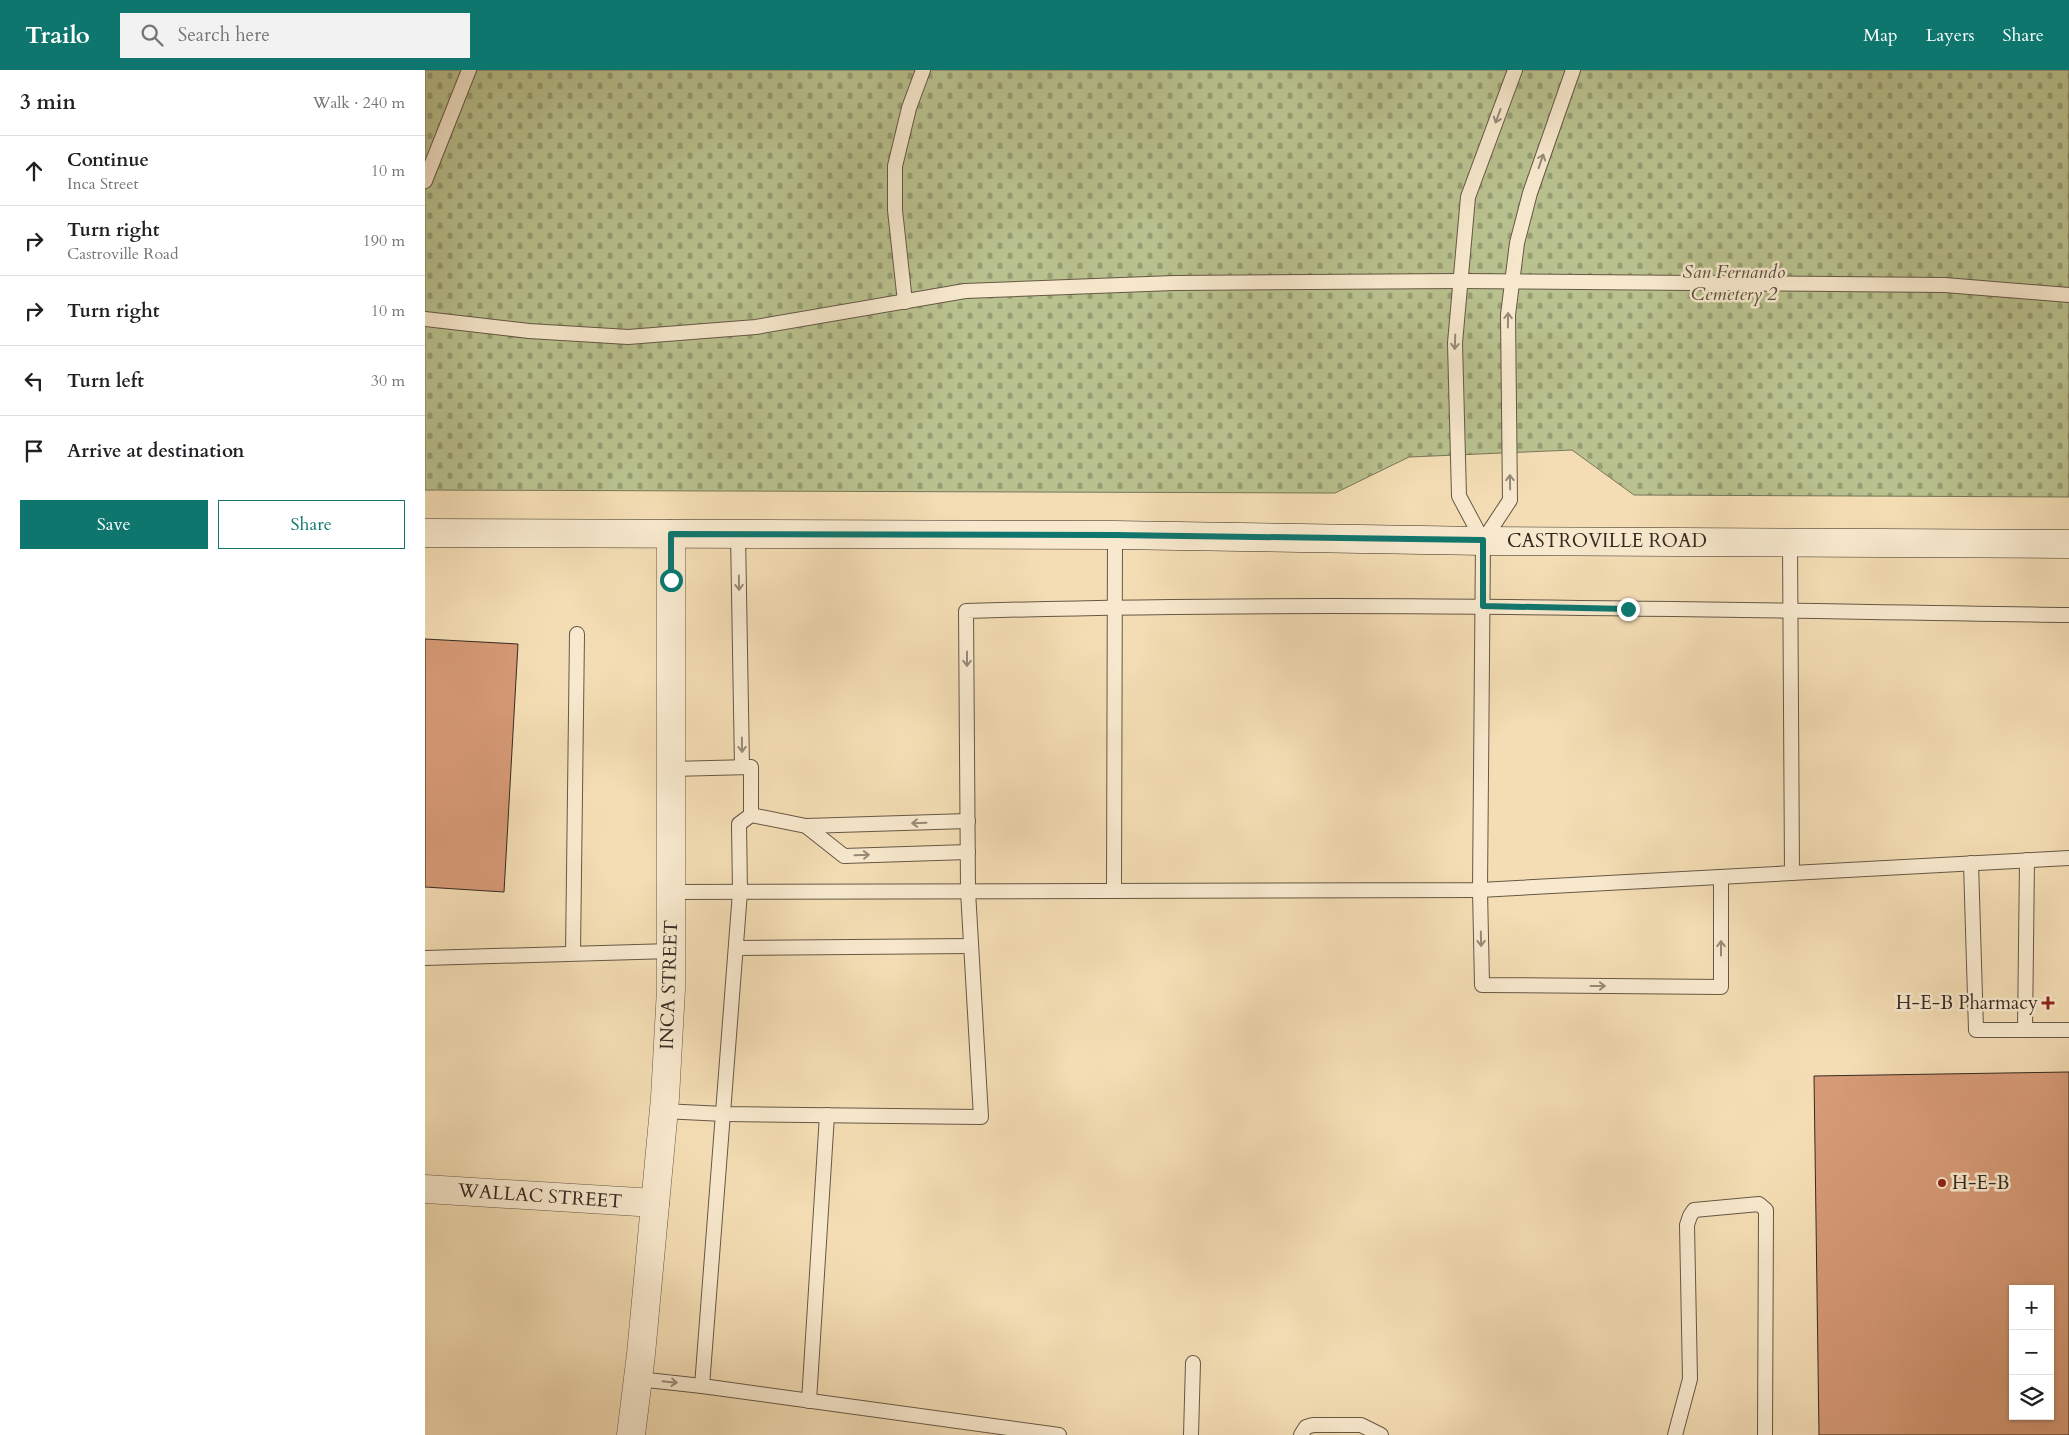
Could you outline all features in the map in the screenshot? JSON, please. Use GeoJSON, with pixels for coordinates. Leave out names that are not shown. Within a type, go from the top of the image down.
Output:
{"type":"FeatureCollection","features":[{"type":"Feature","properties":{"kind":"main road","name":"CASTROVILLE ROAD"},"geometry":{"type":"LineString","coordinates":[[425,533],[1115,535],[1483,540],[2069,544]]}},
{"type":"Feature","properties":{"kind":"main road","name":"INCA STREET"},"geometry":{"type":"LineString","coordinates":[[631,1435],[655,1203],[671,989],[671,534]]}},
{"type":"Feature","properties":{"kind":"main road","name":"WALLAC STREET"},"geometry":{"type":"LineString","coordinates":[[425,1189],[655,1203]]}},
{"type":"Feature","properties":{"kind":"lane"},"geometry":{"type":"LineString","coordinates":[[425,181],[469,70]]}},
{"type":"Feature","properties":{"kind":"lane"},"geometry":{"type":"LineString","coordinates":[[905,302],[895,210],[895,166],[909,108],[923,70]]}},
{"type":"Feature","properties":{"kind":"lane"},"geometry":{"type":"LineString","coordinates":[[1515,70],[1468,197],[1455,343],[1459,496],[1483,540],[1480,890],[1482,985],[1721,988],[1721,877]]}},
{"type":"Feature","properties":{"kind":"lane"},"geometry":{"type":"LineString","coordinates":[[1483,540],[1510,500],[1508,315],[1517,243],[1530,193],[1573,70]]}},
{"type":"Feature","properties":{"kind":"lane"},"geometry":{"type":"LineString","coordinates":[[425,319],[529,331],[629,337],[756,327],[965,292],[1154,284],[1460,281],[1945,285],[2069,295]]}},
{"type":"Feature","properties":{"kind":"lane"},"geometry":{"type":"LineString","coordinates":[[738,534],[742,767]]}},
{"type":"Feature","properties":{"kind":"lane"},"geometry":{"type":"LineString","coordinates":[[1114,891],[1115,535]]}},
{"type":"Feature","properties":{"kind":"lane"},"geometry":{"type":"LineString","coordinates":[[1790,542],[1792,873]]}},
{"type":"Feature","properties":{"kind":"lane"},"geometry":{"type":"LineString","coordinates":[[663,1111],[724,1114],[981,1117],[968,891],[966,611],[1115,606],[1483,606],[2069,615]]}},
{"type":"Feature","properties":{"kind":"lane"},"geometry":{"type":"LineString","coordinates":[[573,953],[577,634]]}},
{"type":"Feature","properties":{"kind":"lane"},"geometry":{"type":"LineString","coordinates":[[671,769],[751,767],[751,815]]}},
{"type":"Feature","properties":{"kind":"lane"},"geometry":{"type":"LineString","coordinates":[[702,1386],[741,892],[739,824],[751,815],[805,826],[968,821]]}},
{"type":"Feature","properties":{"kind":"lane"},"geometry":{"type":"LineString","coordinates":[[805,826],[844,856],[968,852]]}},
{"type":"Feature","properties":{"kind":"lane"},"geometry":{"type":"LineString","coordinates":[[671,892],[1480,890],[2069,858]]}},
{"type":"Feature","properties":{"kind":"lane"},"geometry":{"type":"LineString","coordinates":[[2025,1030],[2027,860]]}},
{"type":"Feature","properties":{"kind":"lane"},"geometry":{"type":"LineString","coordinates":[[1971,863],[1976,1030],[2069,1030]]}},
{"type":"Feature","properties":{"kind":"lane"},"geometry":{"type":"LineString","coordinates":[[736,948],[971,946]]}},
{"type":"Feature","properties":{"kind":"lane"},"geometry":{"type":"LineString","coordinates":[[425,958],[671,951]]}},
{"type":"Feature","properties":{"kind":"lane"},"geometry":{"type":"LineString","coordinates":[[809,1401],[827,1115]]}},
{"type":"Feature","properties":{"kind":"lane"},"geometry":{"type":"LineString","coordinates":[[1675,1435],[1691,1379],[1687,1225],[1690,1216],[1695,1210],[1759,1204],[1765,1210],[1765,1435]]}},
{"type":"Feature","properties":{"kind":"lane"},"geometry":{"type":"LineString","coordinates":[[1191,1435],[1193,1363]]}},
{"type":"Feature","properties":{"kind":"lane"},"geometry":{"type":"LineString","coordinates":[[638,1379],[1059,1435]]}},
{"type":"Feature","properties":{"kind":"lane"},"geometry":{"type":"LineString","coordinates":[[1301,1435],[1306,1427],[1313,1425],[1361,1425],[1381,1435]]}},
{"type":"Feature","properties":{"kind":"green space","name":"San Fernando Cemetery 2"},"geometry":{"type":"Polygon","coordinates":[[[425,70],[2069,70],[2069,497],[1634,495],[1572,450],[1409,457],[1335,493],[425,490],[425,70]]]}},
{"type":"Feature","properties":{"kind":"building"},"geometry":{"type":"Polygon","coordinates":[[[425,639],[518,644],[504,892],[425,887],[425,639]]]}},
{"type":"Feature","properties":{"kind":"building","name":"H-E-B"},"geometry":{"type":"Polygon","coordinates":[[[2069,1072],[2069,1435],[1819,1435],[1814,1076],[2069,1072]]]}},
{"type":"Feature","properties":{"kind":"place","name":"H-E-B Pharmacy"},"geometry":{"type":"Point","coordinates":[2048,1003]}},
{"type":"Feature","properties":{"kind":"place","name":"H-E-B"},"geometry":{"type":"Point","coordinates":[1942,1183]}},
{"type":"Feature","properties":{"kind":"route"},"geometry":{"type":"LineString","coordinates":[[671,580],[671,534],[1115,535],[1483,540],[1483,606],[1628,609]]}}]}
